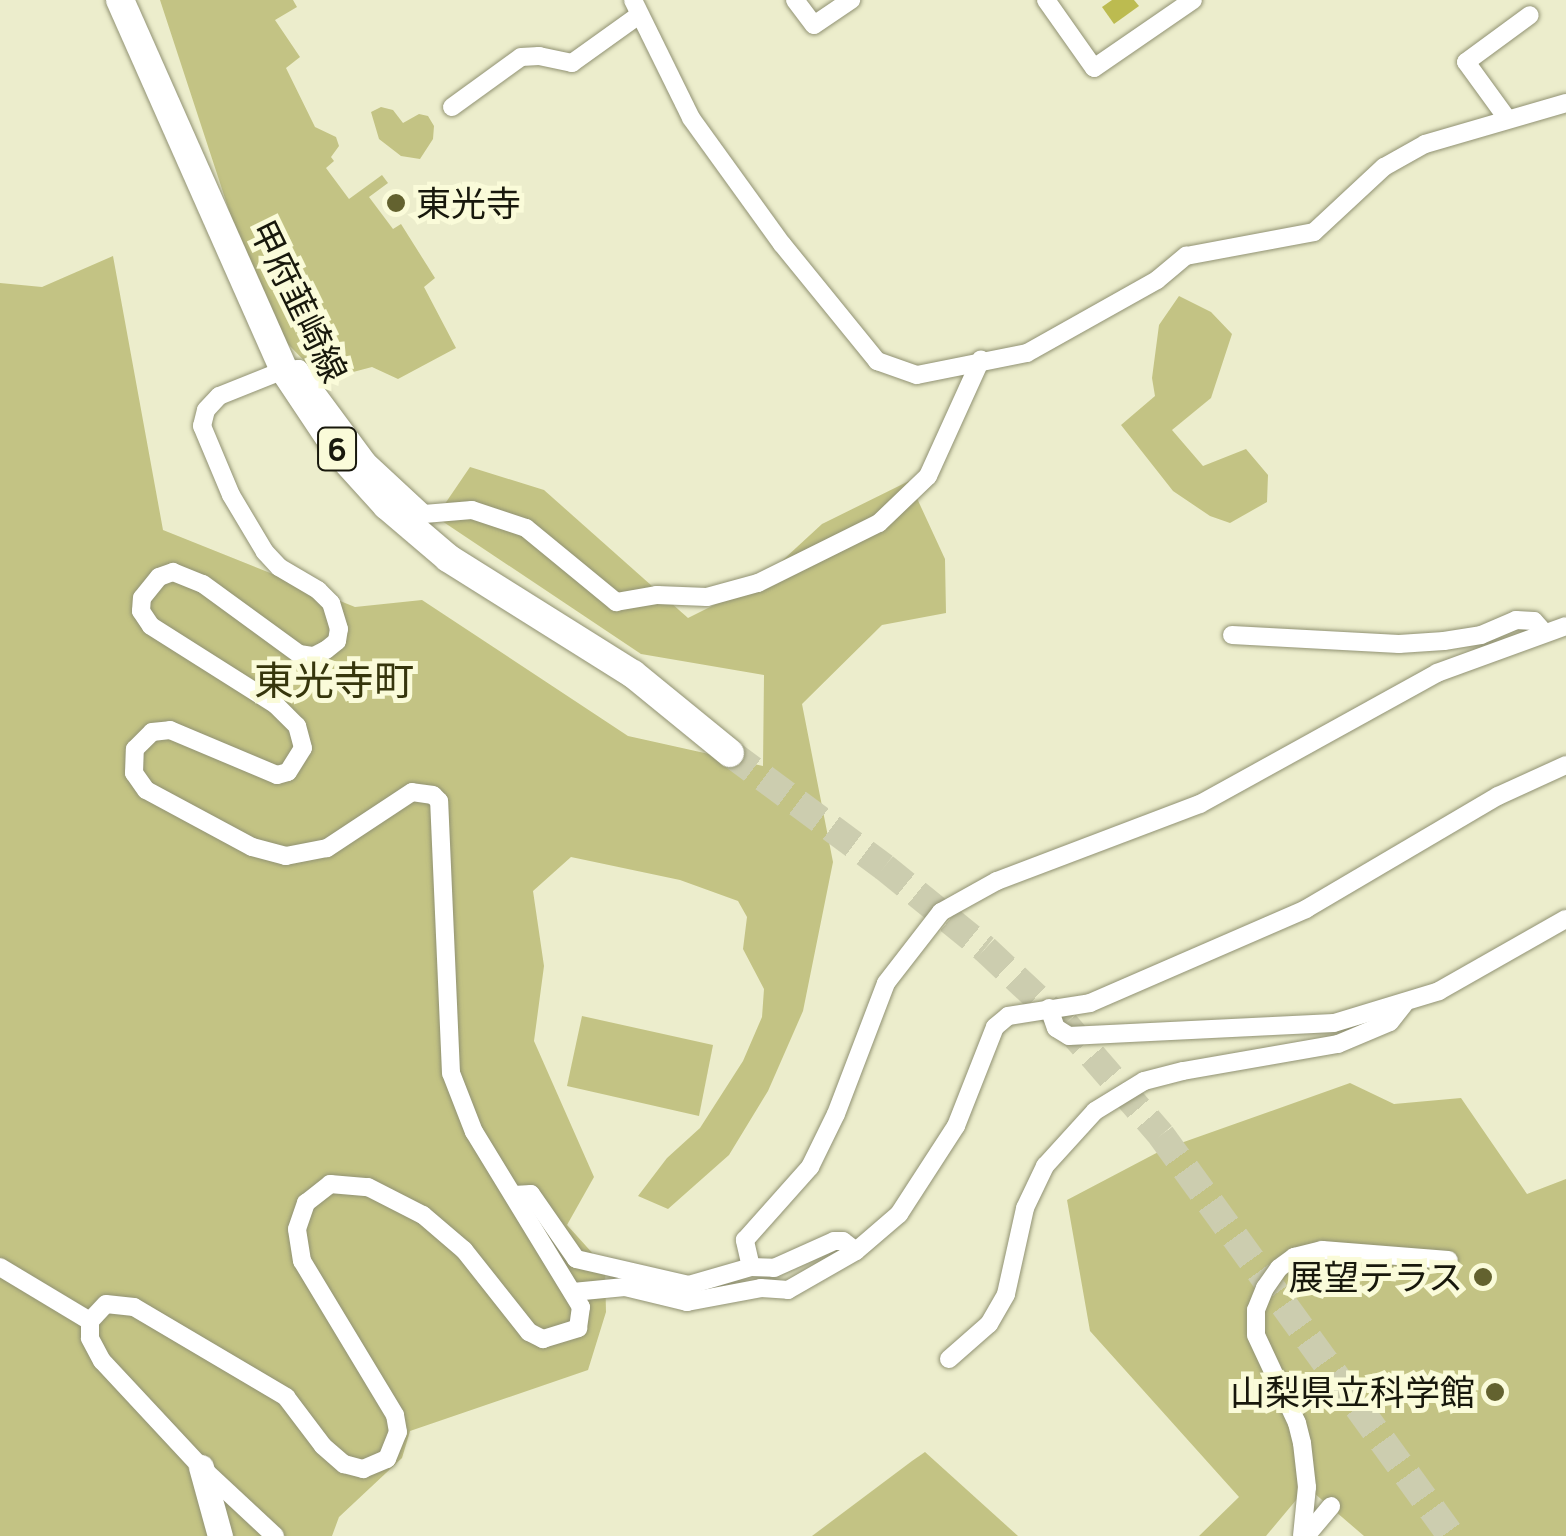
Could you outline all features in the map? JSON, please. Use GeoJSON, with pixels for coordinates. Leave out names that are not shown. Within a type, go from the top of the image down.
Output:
{"type":"FeatureCollection","features":[{"type":"Feature","properties":{"kind":"main road","name":"甲府韮崎線"},"geometry":{"type":"LineString","coordinates":[[120,0],[284,370],[340,454],[386,506],[462,568],[633,674],[730,753]]}},
{"type":"Feature","properties":{"kind":"main road"},"geometry":{"type":"LineString","coordinates":[[201,1467],[220,1536]]}},
{"type":"Feature","properties":{"kind":"street"},"geometry":{"type":"LineString","coordinates":[[795,0],[814,25],[851,0]]}},
{"type":"Feature","properties":{"kind":"street"},"geometry":{"type":"LineString","coordinates":[[1046,0],[1094,68],[1192,0]]}},
{"type":"Feature","properties":{"kind":"street"},"geometry":{"type":"LineString","coordinates":[[452,107],[521,57],[539,56],[572,63],[636,8],[700,130],[782,244],[878,362],[917,375],[980,359],[1026,353],[1054,341],[1201,250],[1314,232],[1403,155],[1506,118],[1566,104]]}},
{"type":"Feature","properties":{"kind":"street"},"geometry":{"type":"LineString","coordinates":[[1506,118],[1466,62],[1530,15]]}},
{"type":"Feature","properties":{"kind":"street"},"geometry":{"type":"LineString","coordinates":[[275,1536],[201,1467],[102,1362],[90,1338],[90,1321],[106,1304],[134,1307],[286,1398],[323,1446],[344,1464],[363,1469],[375,1467],[394,1449],[395,1415],[302,1261],[297,1230],[306,1203],[330,1184],[368,1187],[423,1215],[464,1250],[529,1332],[543,1339],[578,1328],[582,1307],[474,1132],[451,1073],[439,801],[433,795],[412,792],[327,848],[286,856],[252,846],[146,790],[134,774],[135,748],[152,732],[170,730],[277,775],[288,772],[303,748],[290,717],[151,626],[142,611],[147,586],[173,572],[203,584],[299,654],[314,656],[337,640],[339,629],[331,603],[265,552],[230,495],[202,426],[206,410],[219,396],[284,370],[299,369],[367,461],[424,514],[472,510],[526,528],[616,602],[658,595],[707,597],[758,583],[880,522],[928,476],[980,359]]}},
{"type":"Feature","properties":{"kind":"street"},"geometry":{"type":"LineString","coordinates":[[1232,635],[1399,644],[1444,642],[1481,635],[1516,620],[1534,622],[1544,632]]}},
{"type":"Feature","properties":{"kind":"street"},"geometry":{"type":"LineString","coordinates":[[751,1267],[744,1240],[810,1167],[886,983],[941,912],[997,881],[1190,809],[1297,754],[1437,673],[1566,626]]}},
{"type":"Feature","properties":{"kind":"street"},"geometry":{"type":"LineString","coordinates":[[573,1292],[625,1288],[687,1302],[761,1288],[788,1290],[856,1251],[899,1214],[956,1126],[995,1027],[1008,1016],[1090,1003],[1306,909],[1498,796],[1566,765]]}},
{"type":"Feature","properties":{"kind":"street"},"geometry":{"type":"LineString","coordinates":[[1050,1008],[1056,1028],[1069,1036],[1310,1027],[1404,1004],[1454,984],[1566,919]]}},
{"type":"Feature","properties":{"kind":"street"},"geometry":{"type":"LineString","coordinates":[[949,1360],[990,1324],[1006,1294],[1025,1208],[1045,1166],[1094,1111],[1144,1081],[1338,1044],[1390,1022],[1404,1004]]}},
{"type":"Feature","properties":{"kind":"street"},"geometry":{"type":"LineString","coordinates":[[514,1194],[531,1194],[576,1259],[689,1285],[751,1267],[774,1268],[834,1241],[843,1241],[856,1251]]}},
{"type":"Feature","properties":{"kind":"street"},"geometry":{"type":"LineString","coordinates":[[1304,1536],[1307,1487],[1302,1443],[1256,1336],[1256,1310],[1265,1288],[1279,1268],[1294,1258],[1322,1250],[1449,1260]]}},
{"type":"Feature","properties":{"kind":"street"},"geometry":{"type":"LineString","coordinates":[[0,1267],[90,1321]]}},
{"type":"Feature","properties":{"kind":"street"},"geometry":{"type":"LineString","coordinates":[[1304,1536],[1331,1506]]}},
{"type":"Feature","properties":{"kind":"green space"},"geometry":{"type":"Polygon","coordinates":[[[160,0],[293,0],[297,7],[275,20],[300,57],[286,68],[315,127],[336,137],[339,146],[331,157],[334,161],[326,168],[349,199],[382,175],[388,183],[369,197],[393,229],[401,224],[435,278],[424,287],[456,348],[398,379],[372,367],[323,380],[285,341],[241,247],[160,0]]]}},
{"type":"Feature","properties":{"kind":"green space"},"geometry":{"type":"Polygon","coordinates":[[[381,107],[393,110],[403,123],[419,114],[428,116],[434,126],[433,139],[420,159],[401,156],[379,139],[371,112],[381,107]]]}},
{"type":"Feature","properties":{"kind":"green space"},"geometry":{"type":"Polygon","coordinates":[[[113,256],[163,530],[355,607],[422,600],[628,736],[763,766],[764,675],[641,654],[436,517],[470,467],[544,490],[688,618],[758,583],[822,524],[909,481],[945,559],[946,613],[882,625],[802,704],[833,862],[803,1011],[768,1091],[729,1155],[668,1209],[638,1196],[667,1158],[700,1128],[743,1061],[762,1017],[764,989],[743,949],[747,917],[738,901],[680,880],[571,857],[533,891],[544,966],[534,1041],[594,1177],[567,1225],[605,1267],[606,1312],[588,1370],[410,1431],[402,1458],[339,1517],[332,1536],[0,1536],[0,283],[42,287],[113,256]]]}},
{"type":"Feature","properties":{"kind":"green space"},"geometry":{"type":"Polygon","coordinates":[[[1179,296],[1211,312],[1232,334],[1211,398],[1172,430],[1203,466],[1246,449],[1268,475],[1267,502],[1230,523],[1210,516],[1173,491],[1121,425],[1155,396],[1152,378],[1159,325],[1179,296]]]}},
{"type":"Feature","properties":{"kind":"green space"},"geometry":{"type":"Polygon","coordinates":[[[582,1016],[713,1045],[699,1116],[567,1086],[582,1016]]]}},
{"type":"Feature","properties":{"kind":"green space"},"geometry":{"type":"Polygon","coordinates":[[[1350,1083],[1394,1104],[1461,1098],[1527,1194],[1566,1179],[1566,1536],[1364,1536],[1307,1487],[1266,1536],[1199,1536],[1239,1497],[1090,1331],[1067,1200],[1164,1149],[1350,1083]]]}},
{"type":"Feature","properties":{"kind":"green space"},"geometry":{"type":"Polygon","coordinates":[[[925,1452],[1018,1536],[812,1536],[912,1461],[925,1452]]]}},
{"type":"Feature","properties":{"kind":"shaded area"},"geometry":{"type":"Polygon","coordinates":[[[1112,0],[1134,0],[1139,6],[1114,24],[1102,7],[1112,0]]]}},
{"type":"Feature","properties":{"kind":"tunnel"},"geometry":{"type":"LineString","coordinates":[[730,753],[884,867],[985,949],[1065,1024],[1161,1135],[1451,1536]]}},
{"type":"Feature","properties":{"kind":"place","name":"東光寺"},"geometry":{"type":"Point","coordinates":[396,203]}},
{"type":"Feature","properties":{"kind":"place","name":"展望テラス"},"geometry":{"type":"Point","coordinates":[1483,1277]}},
{"type":"Feature","properties":{"kind":"place","name":"山梨県立科学館"},"geometry":{"type":"Point","coordinates":[1495,1392]}},
{"type":"Feature","properties":{"kind":"district","name":"東光寺町"},"geometry":{"type":"Point","coordinates":[334,680]}}]}
